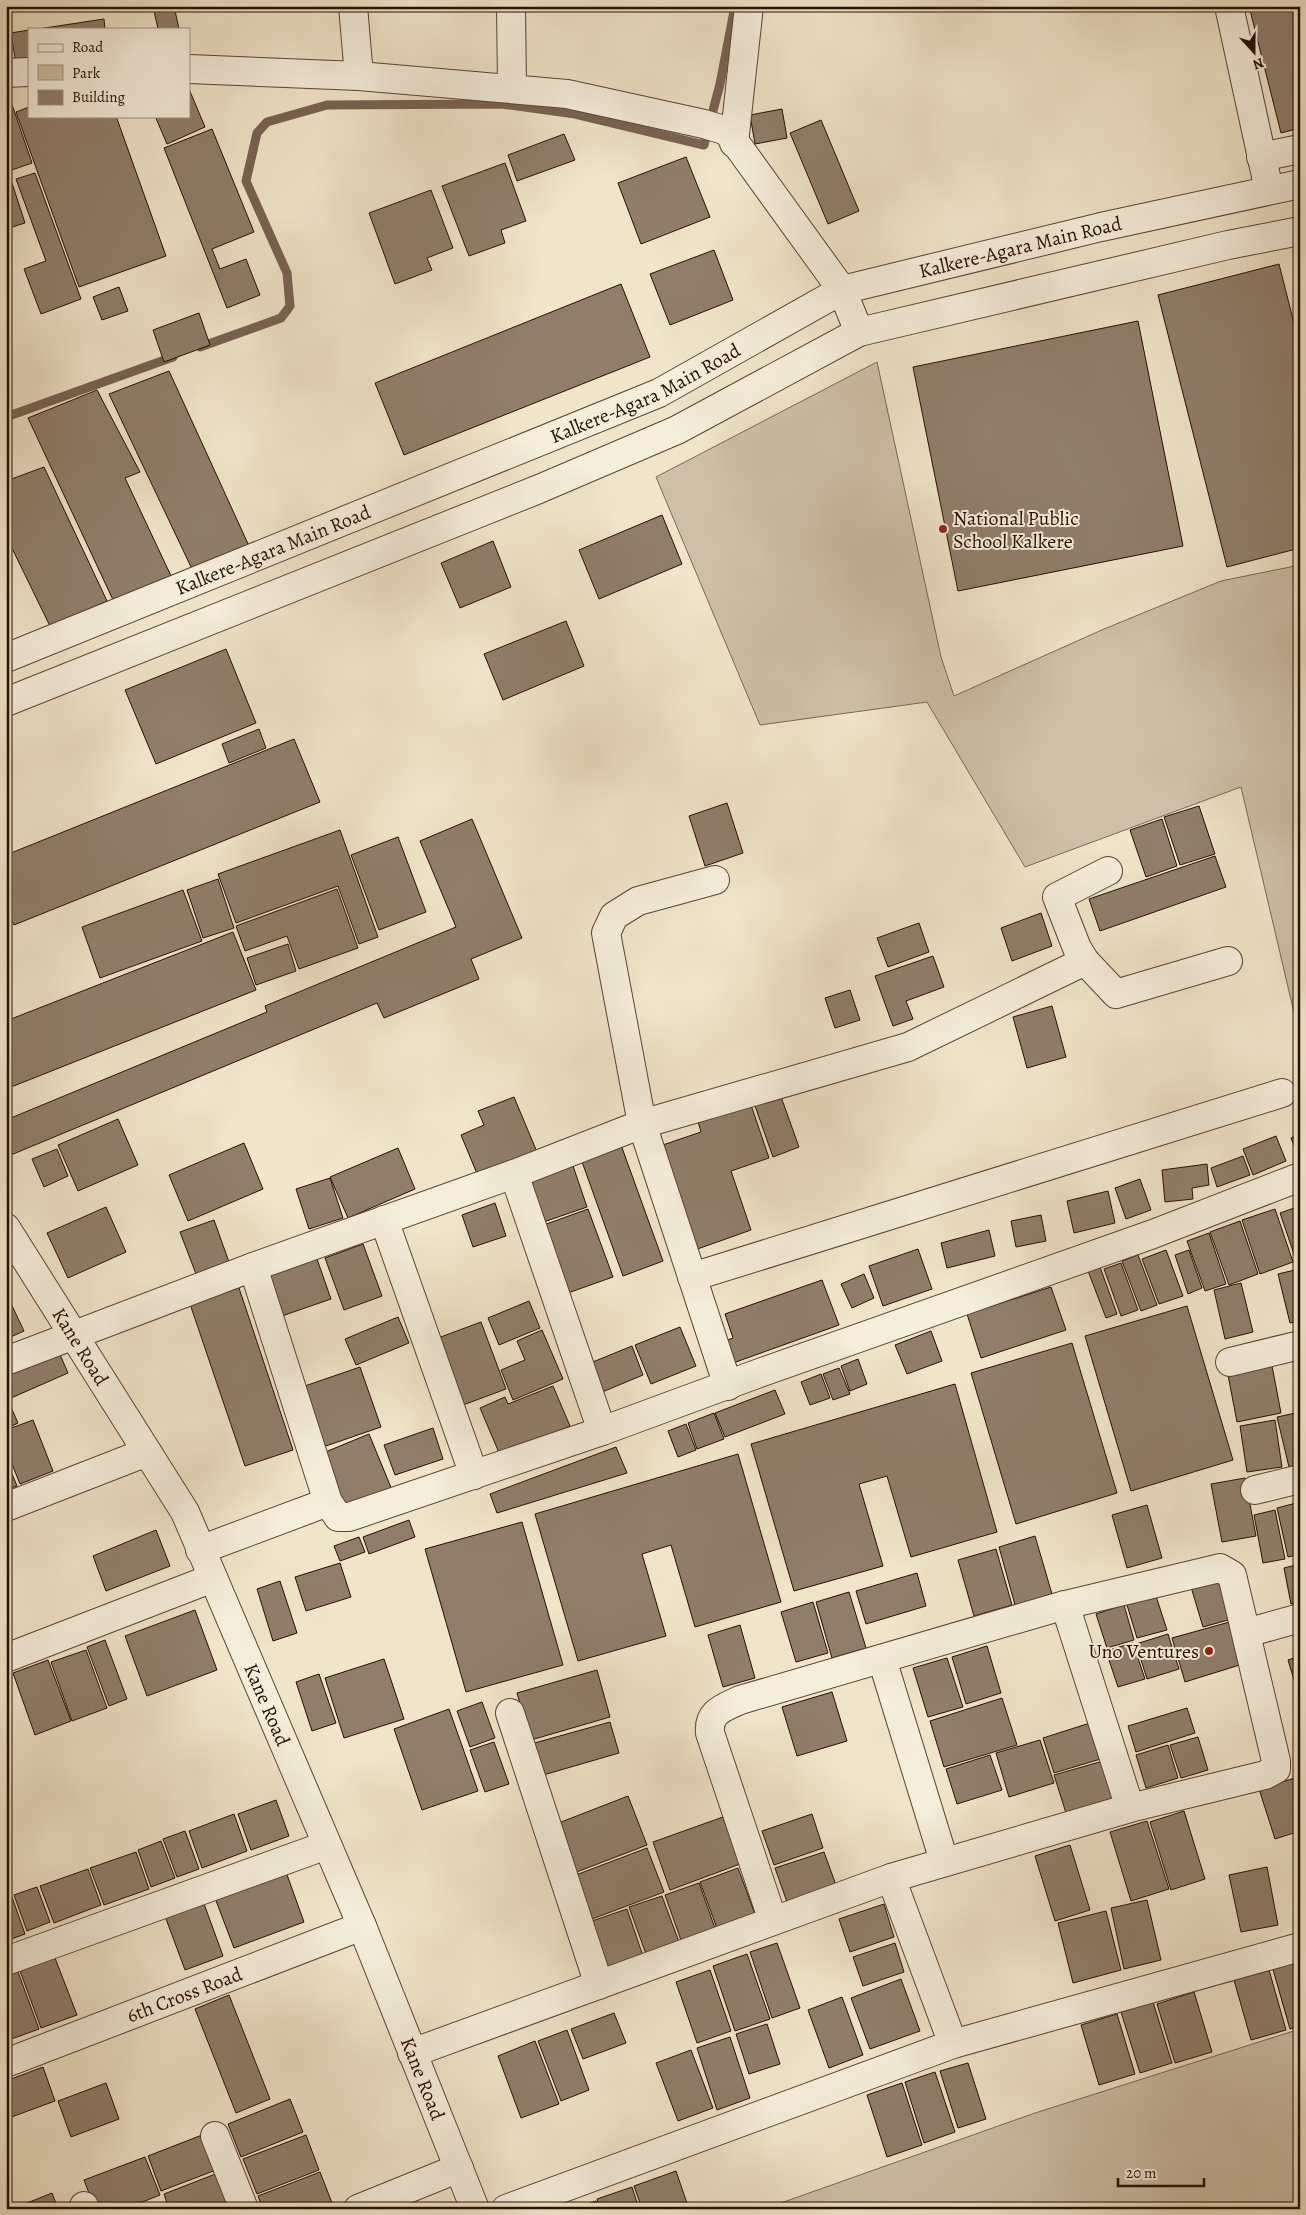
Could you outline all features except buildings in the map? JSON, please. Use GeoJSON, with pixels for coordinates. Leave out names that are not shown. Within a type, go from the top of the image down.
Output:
{"type":"FeatureCollection","features":[{"type":"Feature","properties":{"kind":"street"},"geometry":{"type":"LineString","coordinates":[[354,6],[359,76]]}},
{"type":"Feature","properties":{"kind":"street"},"geometry":{"type":"LineString","coordinates":[[511,6],[512,88]]}},
{"type":"Feature","properties":{"kind":"street"},"geometry":{"type":"LineString","coordinates":[[721,133],[749,6]]}},
{"type":"Feature","properties":{"kind":"street"},"geometry":{"type":"LineString","coordinates":[[1229,6],[1269,190]]}},
{"type":"Feature","properties":{"kind":"street"},"geometry":{"type":"LineString","coordinates":[[190,69],[359,76],[567,94],[721,133],[842,290],[859,332]]}},
{"type":"Feature","properties":{"kind":"street"},"geometry":{"type":"LineString","coordinates":[[6,72],[28,72]]}},
{"type":"Feature","properties":{"kind":"street"},"geometry":{"type":"LineString","coordinates":[[1261,157],[1300,149]]}},
{"type":"Feature","properties":{"kind":"street","name":"Kalkere-Agara Main Road"},"geometry":{"type":"LineString","coordinates":[[6,658],[660,393],[842,290],[1101,227],[1300,184]]}},
{"type":"Feature","properties":{"kind":"street","name":"Kalkere-Agara Main Road"},"geometry":{"type":"LineString","coordinates":[[6,702],[539,489],[669,433],[859,332],[1228,245],[1300,231]]}},
{"type":"Feature","properties":{"kind":"street"},"geometry":{"type":"LineString","coordinates":[[1108,871],[1056,897],[1077,948],[1085,960],[1116,994],[1228,960]]}},
{"type":"Feature","properties":{"kind":"street"},"geometry":{"type":"LineString","coordinates":[[715,880],[638,901],[614,916],[606,933],[642,1124],[728,1386]]}},
{"type":"Feature","properties":{"kind":"street"},"geometry":{"type":"LineString","coordinates":[[6,1360],[253,1267],[514,1174],[642,1124],[908,1047],[1085,960]]}},
{"type":"Feature","properties":{"kind":"street"},"geometry":{"type":"LineString","coordinates":[[692,1277],[1282,1094]]}},
{"type":"Feature","properties":{"kind":"street"},"geometry":{"type":"LineString","coordinates":[[514,1174],[602,1431]]}},
{"type":"Feature","properties":{"kind":"street"},"geometry":{"type":"LineString","coordinates":[[253,1267],[328,1502],[338,1517],[349,1517],[728,1386],[1153,1234],[1300,1177]]}},
{"type":"Feature","properties":{"kind":"street"},"geometry":{"type":"LineString","coordinates":[[384,1220],[474,1475]]}},
{"type":"Feature","properties":{"kind":"street","name":"Kane Road"},"geometry":{"type":"LineString","coordinates":[[6,1228],[185,1512],[362,1926],[475,2209]]}},
{"type":"Feature","properties":{"kind":"street"},"geometry":{"type":"LineString","coordinates":[[1230,1362],[1300,1345]]}},
{"type":"Feature","properties":{"kind":"street"},"geometry":{"type":"LineString","coordinates":[[6,1507],[147,1452]]}},
{"type":"Feature","properties":{"kind":"street"},"geometry":{"type":"LineString","coordinates":[[1255,1490],[1300,1480]]}},
{"type":"Feature","properties":{"kind":"street"},"geometry":{"type":"LineString","coordinates":[[200,1550],[328,1502]]}},
{"type":"Feature","properties":{"kind":"street"},"geometry":{"type":"LineString","coordinates":[[412,2053],[891,1878],[1130,1808],[1265,1775],[1276,1769],[1276,1761],[1232,1575],[1220,1568],[1066,1605],[740,1700],[715,1712],[710,1723],[710,1733],[773,1921]]}},
{"type":"Feature","properties":{"kind":"street"},"geometry":{"type":"LineString","coordinates":[[6,1658],[213,1578]]}},
{"type":"Feature","properties":{"kind":"street"},"geometry":{"type":"LineString","coordinates":[[1066,1605],[1130,1808]]}},
{"type":"Feature","properties":{"kind":"street"},"geometry":{"type":"LineString","coordinates":[[1257,1630],[1300,1618]]}},
{"type":"Feature","properties":{"kind":"street"},"geometry":{"type":"LineString","coordinates":[[882,1660],[944,1861]]}},
{"type":"Feature","properties":{"kind":"street"},"geometry":{"type":"LineString","coordinates":[[510,1713],[599,1985]]}},
{"type":"Feature","properties":{"kind":"street"},"geometry":{"type":"LineString","coordinates":[[6,1961],[327,1845]]}},
{"type":"Feature","properties":{"kind":"street"},"geometry":{"type":"LineString","coordinates":[[891,1878],[953,2044]]}},
{"type":"Feature","properties":{"kind":"street","name":"6th Cross Road"},"geometry":{"type":"LineString","coordinates":[[6,2063],[362,1926]]}},
{"type":"Feature","properties":{"kind":"street"},"geometry":{"type":"LineString","coordinates":[[506,2209],[953,2044],[1300,1947]]}},
{"type":"Feature","properties":{"kind":"street"},"geometry":{"type":"LineString","coordinates":[[215,2136],[244,2209]]}},
{"type":"Feature","properties":{"kind":"street"},"geometry":{"type":"LineString","coordinates":[[358,2209],[459,2168]]}},
{"type":"Feature","properties":{"kind":"green space"},"geometry":{"type":"Polygon","coordinates":[[[877,362],[941,657],[954,696],[1104,629],[1221,581],[1300,565],[1300,1038],[1241,787],[1025,867],[927,702],[760,725],[656,477],[877,362]]]}},
{"type":"Feature","properties":{"kind":"green space"},"geometry":{"type":"Polygon","coordinates":[[[1300,2029],[1300,2209],[779,2209],[778,2204],[1035,2113],[1300,2029]]]}},
{"type":"Feature","properties":{"kind":"waterway"},"geometry":{"type":"LineString","coordinates":[[200,347],[281,318],[290,306],[287,273],[246,181],[257,133],[267,122],[327,105],[502,104],[575,114],[704,145],[720,84],[735,6]]}},
{"type":"Feature","properties":{"kind":"waterway"},"geometry":{"type":"LineString","coordinates":[[6,417],[173,357]]}},
{"type":"Feature","properties":{"kind":"place","name":"National Public School Kalkere"},"geometry":{"type":"Point","coordinates":[943,529]}},
{"type":"Feature","properties":{"kind":"place","name":"Uno Ventures"},"geometry":{"type":"Point","coordinates":[1209,1651]}}]}
